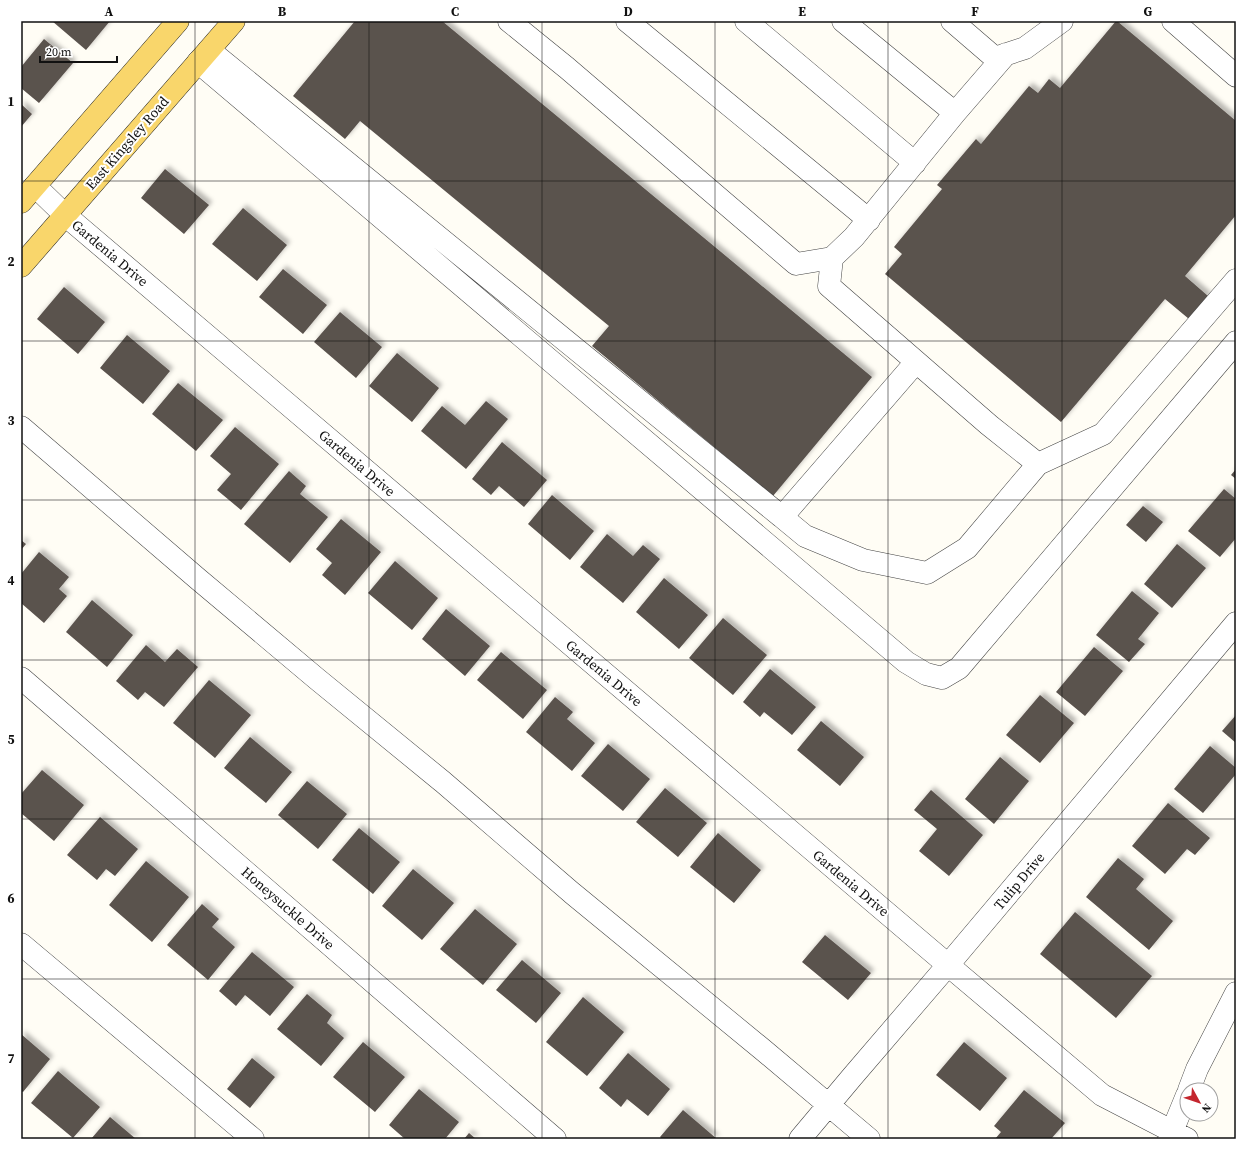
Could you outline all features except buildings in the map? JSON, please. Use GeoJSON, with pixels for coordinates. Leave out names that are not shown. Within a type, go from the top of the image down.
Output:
{"type":"FeatureCollection","features":[{"type":"Feature","properties":{"kind":"main road"},"geometry":{"type":"LineString","coordinates":[[28,194],[178,21]]}},
{"type":"Feature","properties":{"kind":"main road","name":"East Kingsley Road"},"geometry":{"type":"LineString","coordinates":[[21,266],[234,21]]}},
{"type":"Feature","properties":{"kind":"street"},"geometry":{"type":"LineString","coordinates":[[509,21],[567,68],[796,264],[832,258],[854,237],[1006,54]]}},
{"type":"Feature","properties":{"kind":"street"},"geometry":{"type":"LineString","coordinates":[[627,21],[869,220]]}},
{"type":"Feature","properties":{"kind":"street"},"geometry":{"type":"LineString","coordinates":[[746,21],[915,162]]}},
{"type":"Feature","properties":{"kind":"street"},"geometry":{"type":"LineString","coordinates":[[843,21],[955,114]]}},
{"type":"Feature","properties":{"kind":"street"},"geometry":{"type":"LineString","coordinates":[[952,21],[995,58],[1025,48],[1062,21]]}},
{"type":"Feature","properties":{"kind":"street"},"geometry":{"type":"LineString","coordinates":[[1173,21],[1236,76]]}},
{"type":"Feature","properties":{"kind":"street"},"geometry":{"type":"LineString","coordinates":[[204,56],[906,662],[926,674],[942,678],[959,668],[1236,342]]}},
{"type":"Feature","properties":{"kind":"street"},"geometry":{"type":"LineString","coordinates":[[204,56],[805,536],[863,560],[927,573],[967,548],[1038,464],[1103,434],[1236,280]]}},
{"type":"Feature","properties":{"kind":"street","name":"Gardenia Drive"},"geometry":{"type":"LineString","coordinates":[[28,194],[65,215],[1102,1095],[1176,1137]]}},
{"type":"Feature","properties":{"kind":"street"},"geometry":{"type":"LineString","coordinates":[[832,258],[829,286],[989,425],[1038,464]]}},
{"type":"Feature","properties":{"kind":"street"},"geometry":{"type":"LineString","coordinates":[[782,517],[916,362]]}},
{"type":"Feature","properties":{"kind":"street"},"geometry":{"type":"LineString","coordinates":[[21,427],[311,674],[443,782],[572,893],[869,1139]]}},
{"type":"Feature","properties":{"kind":"street","name":"Tulip Drive"},"geometry":{"type":"LineString","coordinates":[[800,1139],[1236,623]]}},
{"type":"Feature","properties":{"kind":"street","name":"Honeysuckle Drive"},"geometry":{"type":"LineString","coordinates":[[21,678],[555,1139]]}},
{"type":"Feature","properties":{"kind":"street"},"geometry":{"type":"LineString","coordinates":[[21,944],[253,1139]]}},
{"type":"Feature","properties":{"kind":"street"},"geometry":{"type":"LineString","coordinates":[[1192,1082],[1197,1069],[1236,993]]}},
{"type":"Feature","properties":{"kind":"street"},"geometry":{"type":"LineString","coordinates":[[1176,1137],[1180,1122]]}}]}
